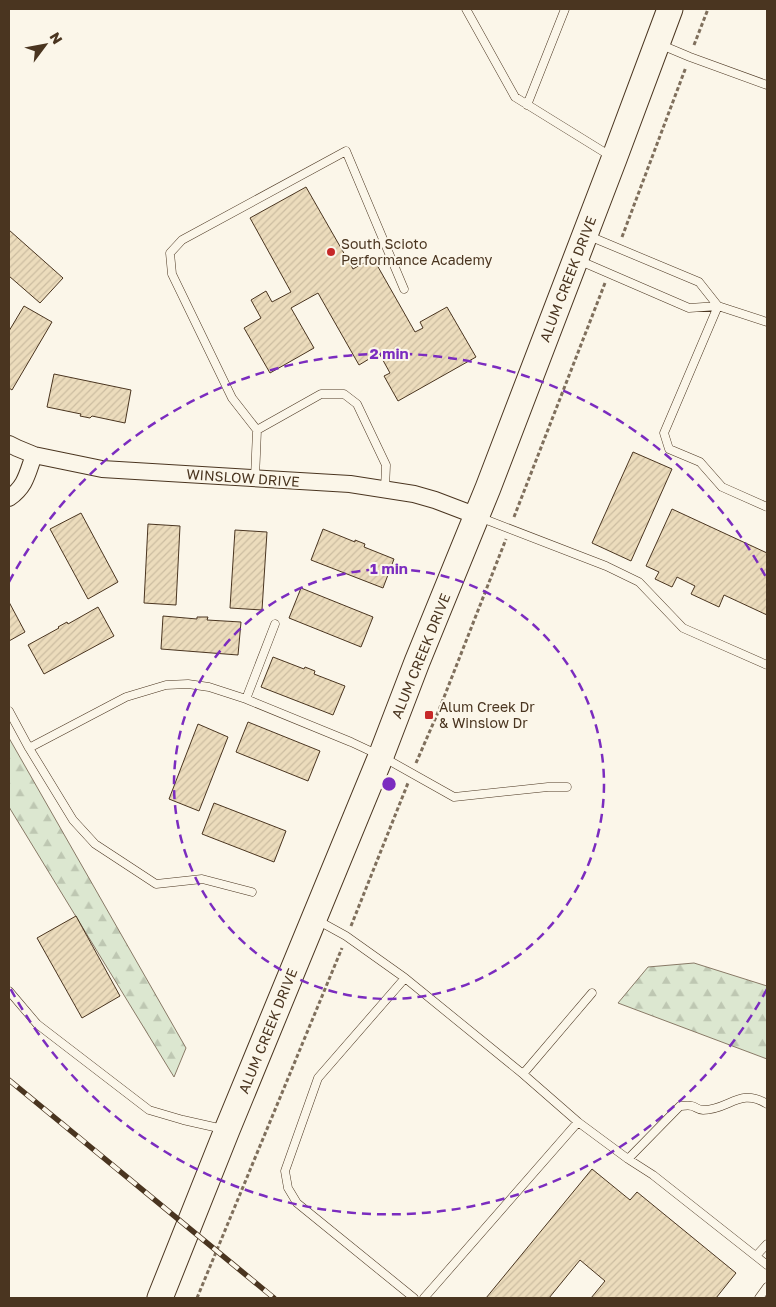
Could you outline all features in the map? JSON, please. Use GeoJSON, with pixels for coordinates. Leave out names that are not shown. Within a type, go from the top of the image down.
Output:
{"type":"FeatureCollection","features":[{"type":"Feature","properties":{"kind":"main road","name":"ALUM CREEK DRIVE"},"geometry":{"type":"LineString","coordinates":[[160,1298],[477,516],[670,9]]}},
{"type":"Feature","properties":{"kind":"street","name":"WINSLOW DRIVE"},"geometry":{"type":"LineString","coordinates":[[9,444],[34,455],[102,469],[350,484],[385,489],[435,500],[477,516]]}},
{"type":"Feature","properties":{"kind":"street"},"geometry":{"type":"LineString","coordinates":[[9,498],[18,491],[25,480],[34,455]]}},
{"type":"Feature","properties":{"kind":"lane"},"geometry":{"type":"LineString","coordinates":[[466,9],[515,97],[614,159]]}},
{"type":"Feature","properties":{"kind":"lane"},"geometry":{"type":"LineString","coordinates":[[527,105],[566,9]]}},
{"type":"Feature","properties":{"kind":"lane"},"geometry":{"type":"LineString","coordinates":[[657,43],[767,85]]}},
{"type":"Feature","properties":{"kind":"lane"},"geometry":{"type":"LineString","coordinates":[[255,478],[257,430],[232,398],[172,274],[170,253],[182,240],[346,151],[404,289]]}},
{"type":"Feature","properties":{"kind":"lane"},"geometry":{"type":"LineString","coordinates":[[585,235],[698,282],[718,306]]}},
{"type":"Feature","properties":{"kind":"lane"},"geometry":{"type":"LineString","coordinates":[[576,259],[689,308],[718,306],[767,322]]}},
{"type":"Feature","properties":{"kind":"lane"},"geometry":{"type":"LineString","coordinates":[[718,306],[664,433],[669,449],[700,462],[722,487],[767,507]]}},
{"type":"Feature","properties":{"kind":"lane"},"geometry":{"type":"LineString","coordinates":[[257,430],[321,394],[344,394],[357,404],[386,465],[385,489]]}},
{"type":"Feature","properties":{"kind":"lane"},"geometry":{"type":"LineString","coordinates":[[477,516],[606,566],[639,582],[683,628],[767,665]]}},
{"type":"Feature","properties":{"kind":"lane"},"geometry":{"type":"LineString","coordinates":[[246,699],[275,624]]}},
{"type":"Feature","properties":{"kind":"lane"},"geometry":{"type":"LineString","coordinates":[[29,748],[126,697],[166,685],[188,684],[209,687],[246,699],[351,742],[381,756],[454,797],[548,787],[567,787]]}},
{"type":"Feature","properties":{"kind":"lane"},"geometry":{"type":"LineString","coordinates":[[9,711],[73,820],[95,844],[156,884],[202,879],[252,892]]}},
{"type":"Feature","properties":{"kind":"lane"},"geometry":{"type":"LineString","coordinates":[[314,919],[346,936],[405,978],[523,1074],[578,1122],[653,1175],[767,1265]]}},
{"type":"Feature","properties":{"kind":"lane"},"geometry":{"type":"LineString","coordinates":[[405,978],[318,1078],[285,1171],[288,1188],[297,1202],[414,1298]]}},
{"type":"Feature","properties":{"kind":"lane"},"geometry":{"type":"LineString","coordinates":[[9,991],[37,1024],[149,1110],[227,1130]]}},
{"type":"Feature","properties":{"kind":"lane"},"geometry":{"type":"LineString","coordinates":[[523,1074],[592,993]]}},
{"type":"Feature","properties":{"kind":"lane"},"geometry":{"type":"LineString","coordinates":[[628,1159],[680,1106],[690,1105],[700,1110],[716,1108],[741,1098],[759,1099],[767,1104]]}},
{"type":"Feature","properties":{"kind":"lane"},"geometry":{"type":"LineString","coordinates":[[424,1298],[578,1122]]}},
{"type":"Feature","properties":{"kind":"lane"},"geometry":{"type":"LineString","coordinates":[[756,1256],[767,1244]]}},
{"type":"Feature","properties":{"kind":"lane"},"geometry":{"type":"LineString","coordinates":[[759,1298],[767,1288]]}},
{"type":"Feature","properties":{"kind":"path"},"geometry":{"type":"LineString","coordinates":[[618,248],[708,9]]}},
{"type":"Feature","properties":{"kind":"path"},"geometry":{"type":"LineString","coordinates":[[197,1298],[411,773],[439,710],[608,273]]}},
{"type":"Feature","properties":{"kind":"green space"},"geometry":{"type":"Polygon","coordinates":[[[9,738],[186,1048],[174,1077],[9,807],[9,738]]]}},
{"type":"Feature","properties":{"kind":"green space"},"geometry":{"type":"Polygon","coordinates":[[[694,963],[767,986],[767,1059],[618,1003],[648,967],[694,963]]]}},
{"type":"Feature","properties":{"kind":"building"},"geometry":{"type":"Polygon","coordinates":[[[306,187],[353,269],[373,258],[415,332],[423,328],[420,322],[447,307],[476,357],[398,401],[384,376],[390,373],[379,353],[359,365],[318,293],[291,308],[314,348],[270,373],[244,328],[261,318],[251,300],[266,291],[272,302],[291,292],[250,218],[306,187]]]}},
{"type":"Feature","properties":{"kind":"building"},"geometry":{"type":"Polygon","coordinates":[[[9,230],[63,278],[40,303],[9,276],[9,230]]]}},
{"type":"Feature","properties":{"kind":"building"},"geometry":{"type":"Polygon","coordinates":[[[24,306],[52,322],[12,390],[9,388],[9,331],[24,306]]]}},
{"type":"Feature","properties":{"kind":"building"},"geometry":{"type":"Polygon","coordinates":[[[54,374],[131,390],[125,423],[92,416],[90,418],[80,416],[81,414],[47,407],[54,374]]]}},
{"type":"Feature","properties":{"kind":"building"},"geometry":{"type":"Polygon","coordinates":[[[633,452],[672,469],[631,561],[592,543],[633,452]]]}},
{"type":"Feature","properties":{"kind":"building"},"geometry":{"type":"Polygon","coordinates":[[[672,509],[767,553],[767,615],[724,595],[719,607],[691,594],[695,586],[677,577],[672,587],[655,579],[659,572],[646,566],[672,509]]]}},
{"type":"Feature","properties":{"kind":"building"},"geometry":{"type":"Polygon","coordinates":[[[81,513],[118,582],[88,599],[50,529],[81,513]]]}},
{"type":"Feature","properties":{"kind":"building"},"geometry":{"type":"Polygon","coordinates":[[[148,524],[180,526],[176,605],[144,603],[148,524]]]}},
{"type":"Feature","properties":{"kind":"building"},"geometry":{"type":"Polygon","coordinates":[[[323,529],[365,544],[364,547],[394,559],[383,588],[311,560],[323,529]]]}},
{"type":"Feature","properties":{"kind":"building"},"geometry":{"type":"Polygon","coordinates":[[[235,530],[267,532],[262,610],[230,608],[235,530]]]}},
{"type":"Feature","properties":{"kind":"building"},"geometry":{"type":"Polygon","coordinates":[[[301,588],[373,617],[361,647],[289,618],[301,588]]]}},
{"type":"Feature","properties":{"kind":"building"},"geometry":{"type":"Polygon","coordinates":[[[9,602],[25,632],[9,641],[9,602]]]}},
{"type":"Feature","properties":{"kind":"building"},"geometry":{"type":"Polygon","coordinates":[[[98,607],[114,636],[44,674],[28,645],[67,622],[68,624],[98,607]]]}},
{"type":"Feature","properties":{"kind":"building"},"geometry":{"type":"Polygon","coordinates":[[[163,616],[197,619],[197,617],[208,617],[207,620],[241,622],[238,655],[161,649],[163,616]]]}},
{"type":"Feature","properties":{"kind":"building"},"geometry":{"type":"Polygon","coordinates":[[[273,657],[304,669],[305,667],[315,671],[314,674],[345,686],[333,715],[261,687],[273,657]]]}},
{"type":"Feature","properties":{"kind":"building"},"geometry":{"type":"Polygon","coordinates":[[[248,722],[320,751],[308,781],[236,752],[248,722]]]}},
{"type":"Feature","properties":{"kind":"building"},"geometry":{"type":"Polygon","coordinates":[[[198,724],[228,737],[199,811],[169,799],[198,724]]]}},
{"type":"Feature","properties":{"kind":"building"},"geometry":{"type":"Polygon","coordinates":[[[214,803],[286,831],[274,862],[202,834],[214,803]]]}},
{"type":"Feature","properties":{"kind":"building"},"geometry":{"type":"Polygon","coordinates":[[[76,916],[120,996],[82,1018],[37,938],[76,916]]]}},
{"type":"Feature","properties":{"kind":"building"},"geometry":{"type":"Polygon","coordinates":[[[592,1169],[630,1200],[637,1192],[736,1273],[716,1298],[591,1298],[605,1281],[580,1260],[549,1298],[486,1298],[592,1169]]]}},
{"type":"Feature","properties":{"kind":"railway"},"geometry":{"type":"LineString","coordinates":[[9,1080],[274,1298]]}},
{"type":"Feature","properties":{"kind":"place","name":"South Scioto Performance Academy"},"geometry":{"type":"Point","coordinates":[331,252]}},
{"type":"Feature","properties":{"kind":"place","name":"Alum Creek Dr & Winslow Dr"},"geometry":{"type":"Point","coordinates":[429,715]}}]}
